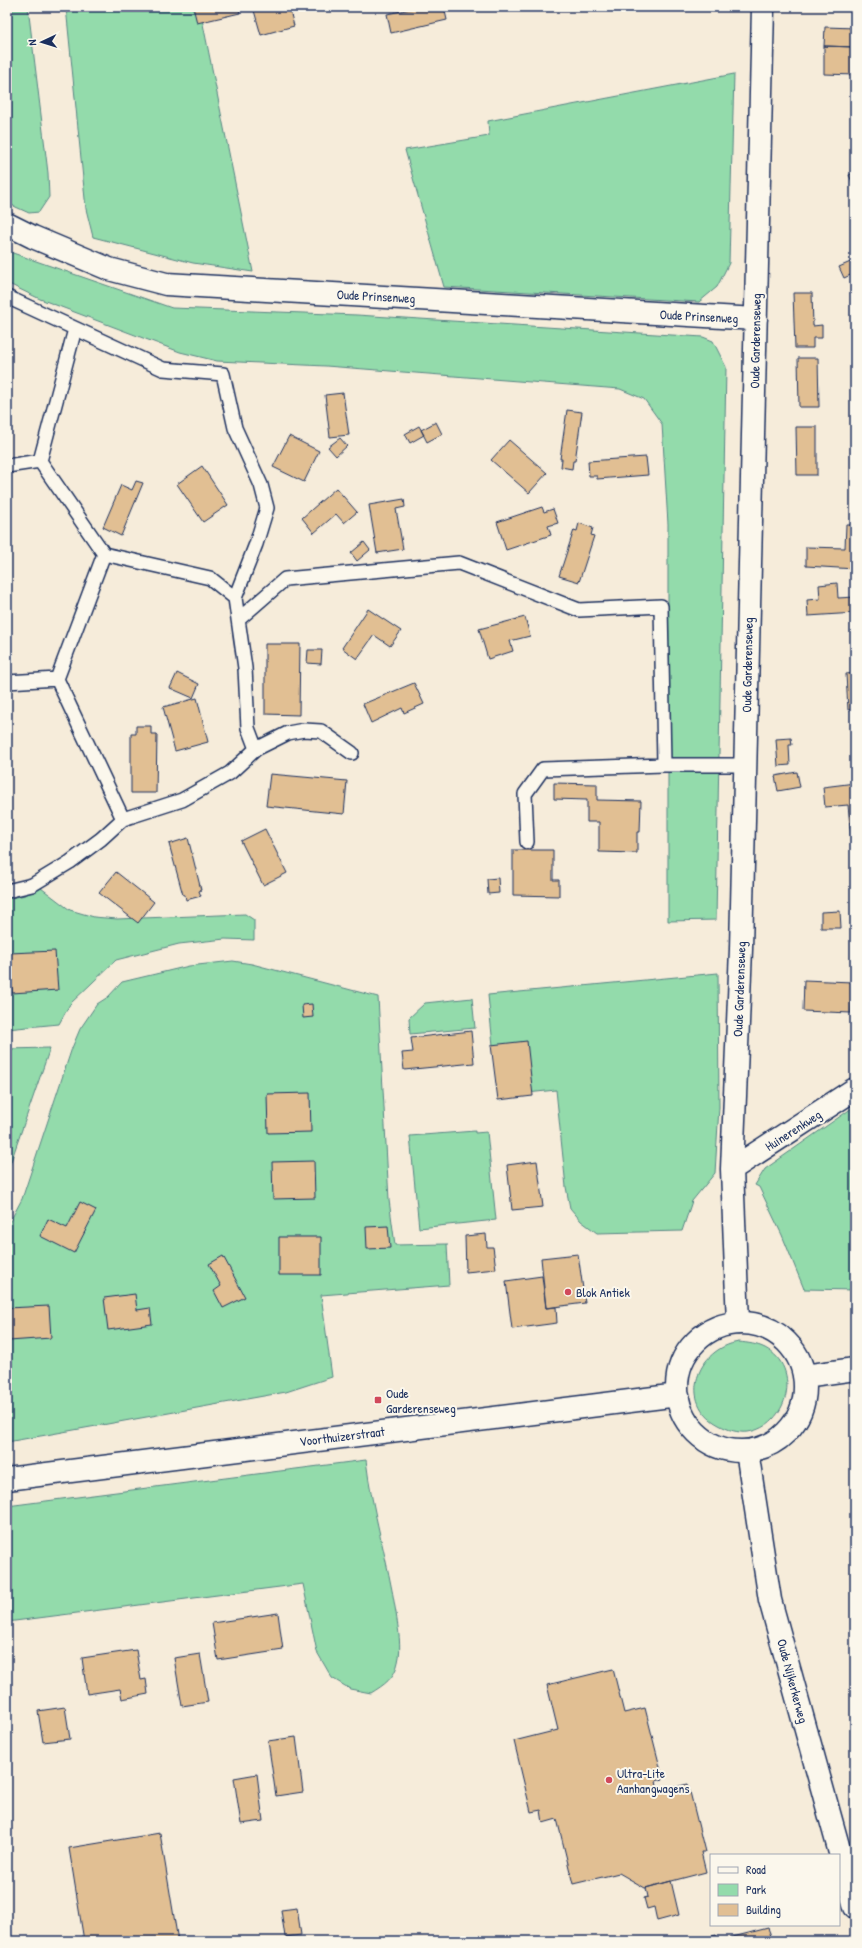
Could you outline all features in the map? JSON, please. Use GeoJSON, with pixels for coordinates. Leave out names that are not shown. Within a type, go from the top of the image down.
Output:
{"type":"FeatureCollection","features":[{"type":"Feature","properties":{"kind":"street","name":"Oude Garderenseweg"},"geometry":{"type":"LineString","coordinates":[[738,1323],[732,1169],[741,949],[744,765],[763,7]]}},
{"type":"Feature","properties":{"kind":"street","name":"Oude Prinsenweg"},"geometry":{"type":"LineString","coordinates":[[7,224],[33,237],[109,269],[166,284],[756,319]]}},
{"type":"Feature","properties":{"kind":"street","name":"Huinerenkweg"},"geometry":{"type":"LineString","coordinates":[[732,1169],[855,1089]]}},
{"type":"Feature","properties":{"kind":"street"},"geometry":{"type":"LineString","coordinates":[[738,1323],[761,1326],[781,1337],[792,1348],[800,1361],[804,1376],[805,1391],[802,1406],[796,1420],[787,1432],[775,1441],[761,1448],[747,1451],[719,1447],[696,1432],[681,1409],[678,1395],[679,1374],[686,1354],[700,1338],[718,1327],[738,1323]]}},
{"type":"Feature","properties":{"kind":"street"},"geometry":{"type":"LineString","coordinates":[[804,1376],[855,1369]]}},
{"type":"Feature","properties":{"kind":"street","name":"Voorthuizerstraat"},"geometry":{"type":"LineString","coordinates":[[7,1479],[678,1395]]}},
{"type":"Feature","properties":{"kind":"street","name":"Oude Nijkerkerweg"},"geometry":{"type":"LineString","coordinates":[[747,1451],[770,1600],[855,1907]]}},
{"type":"Feature","properties":{"kind":"lane"},"geometry":{"type":"LineString","coordinates":[[7,297],[163,369],[223,374],[235,428],[261,485],[267,508],[256,544],[235,598],[245,668],[248,728],[256,749]]}},
{"type":"Feature","properties":{"kind":"lane"},"geometry":{"type":"LineString","coordinates":[[74,329],[40,461],[104,554],[210,578],[235,598]]}},
{"type":"Feature","properties":{"kind":"lane"},"geometry":{"type":"LineString","coordinates":[[7,466],[40,461]]}},
{"type":"Feature","properties":{"kind":"lane"},"geometry":{"type":"LineString","coordinates":[[104,554],[58,679],[123,819]]}},
{"type":"Feature","properties":{"kind":"lane"},"geometry":{"type":"LineString","coordinates":[[238,620],[285,579],[460,563],[579,610],[661,606],[664,765]]}},
{"type":"Feature","properties":{"kind":"lane"},"geometry":{"type":"LineString","coordinates":[[7,682],[58,679]]}},
{"type":"Feature","properties":{"kind":"lane"},"geometry":{"type":"LineString","coordinates":[[7,891],[32,885],[70,862],[102,839],[123,819],[182,800],[230,773],[256,749],[288,733],[304,730],[321,731],[352,753]]}},
{"type":"Feature","properties":{"kind":"lane"},"geometry":{"type":"LineString","coordinates":[[527,842],[525,794],[543,769],[664,765],[744,765]]}},
{"type":"Feature","properties":{"kind":"green space"},"geometry":{"type":"Polygon","coordinates":[[[7,7],[28,7],[48,173],[49,197],[39,212],[29,213],[7,203],[7,154],[9,154],[11,135],[11,98],[7,7]]]}},
{"type":"Feature","properties":{"kind":"green space"},"geometry":{"type":"Polygon","coordinates":[[[66,7],[201,7],[202,19],[253,272],[193,263],[93,237],[86,209],[66,7]]]}},
{"type":"Feature","properties":{"kind":"green space"},"geometry":{"type":"Polygon","coordinates":[[[734,74],[729,263],[717,287],[699,302],[444,287],[405,150],[489,136],[488,121],[734,74]]]}},
{"type":"Feature","properties":{"kind":"green space"},"geometry":{"type":"Polygon","coordinates":[[[7,251],[172,308],[357,315],[703,337],[713,341],[726,367],[716,920],[668,921],[668,524],[662,424],[644,399],[620,389],[326,366],[217,361],[180,352],[40,299],[7,283],[7,251]]]}},
{"type":"Feature","properties":{"kind":"green space"},"geometry":{"type":"Polygon","coordinates":[[[41,888],[70,910],[94,917],[117,919],[245,914],[254,920],[254,940],[225,939],[179,944],[116,960],[70,1004],[59,1024],[7,1029],[7,899],[25,895],[41,888]]]}},
{"type":"Feature","properties":{"kind":"green space"},"geometry":{"type":"Polygon","coordinates":[[[233,961],[252,964],[378,997],[389,1200],[395,1245],[447,1244],[449,1285],[321,1295],[332,1377],[286,1392],[7,1442],[7,1227],[22,1199],[72,1048],[80,1029],[97,1004],[108,997],[122,982],[189,966],[233,961]]]}},
{"type":"Feature","properties":{"kind":"green space"},"geometry":{"type":"Polygon","coordinates":[[[718,973],[719,1107],[715,1173],[692,1201],[682,1231],[597,1233],[581,1221],[570,1208],[566,1187],[556,1090],[498,1096],[488,995],[718,973]]]}},
{"type":"Feature","properties":{"kind":"green space"},"geometry":{"type":"Polygon","coordinates":[[[472,998],[475,1028],[410,1034],[409,1018],[425,1003],[472,998]]]}},
{"type":"Feature","properties":{"kind":"green space"},"geometry":{"type":"Polygon","coordinates":[[[50,1048],[7,1173],[7,1049],[50,1048]]]}},
{"type":"Feature","properties":{"kind":"green space"},"geometry":{"type":"Polygon","coordinates":[[[855,1106],[855,1290],[804,1289],[782,1235],[759,1187],[755,1185],[765,1169],[855,1106]]]}},
{"type":"Feature","properties":{"kind":"green space"},"geometry":{"type":"Polygon","coordinates":[[[475,1131],[475,1133],[487,1132],[496,1220],[419,1228],[410,1136],[475,1131]]]}},
{"type":"Feature","properties":{"kind":"green space"},"geometry":{"type":"Polygon","coordinates":[[[739,1342],[765,1348],[777,1357],[784,1369],[787,1382],[786,1395],[781,1408],[773,1419],[762,1427],[748,1432],[737,1432],[726,1428],[719,1425],[706,1415],[698,1404],[696,1391],[698,1378],[703,1365],[712,1354],[724,1346],[739,1342]]]}},
{"type":"Feature","properties":{"kind":"green space"},"geometry":{"type":"Polygon","coordinates":[[[366,1460],[372,1498],[393,1594],[400,1644],[397,1668],[392,1677],[371,1693],[350,1689],[332,1678],[317,1652],[303,1584],[7,1622],[7,1506],[366,1460]]]}},
{"type":"Feature","properties":{"kind":"building"},"geometry":{"type":"Polygon","coordinates":[[[193,7],[238,7],[240,13],[197,23],[193,7]]]}},
{"type":"Feature","properties":{"kind":"building"},"geometry":{"type":"Polygon","coordinates":[[[253,7],[289,7],[294,26],[261,35],[253,7]]]}},
{"type":"Feature","properties":{"kind":"building"},"geometry":{"type":"Polygon","coordinates":[[[420,7],[444,7],[447,20],[391,33],[387,14],[420,7]]]}},
{"type":"Feature","properties":{"kind":"building"},"geometry":{"type":"Polygon","coordinates":[[[825,27],[855,28],[855,47],[824,46],[825,27]]]}},
{"type":"Feature","properties":{"kind":"building"},"geometry":{"type":"Polygon","coordinates":[[[824,46],[855,47],[855,75],[824,74],[824,46]]]}},
{"type":"Feature","properties":{"kind":"building"},"geometry":{"type":"Polygon","coordinates":[[[855,172],[855,188],[849,175],[855,172]]]}},
{"type":"Feature","properties":{"kind":"building"},"geometry":{"type":"Polygon","coordinates":[[[855,260],[855,273],[844,278],[839,267],[855,260]]]}},
{"type":"Feature","properties":{"kind":"building"},"geometry":{"type":"Polygon","coordinates":[[[793,293],[812,293],[813,326],[822,325],[822,338],[813,338],[813,348],[795,348],[793,293]]]}},
{"type":"Feature","properties":{"kind":"building"},"geometry":{"type":"Polygon","coordinates":[[[798,358],[818,358],[819,407],[799,407],[798,358]]]}},
{"type":"Feature","properties":{"kind":"building"},"geometry":{"type":"Polygon","coordinates":[[[343,393],[349,435],[330,437],[325,395],[343,393]]]}},
{"type":"Feature","properties":{"kind":"building"},"geometry":{"type":"Polygon","coordinates":[[[567,410],[582,412],[575,461],[573,461],[572,469],[561,467],[562,459],[560,459],[567,410]]]}},
{"type":"Feature","properties":{"kind":"building"},"geometry":{"type":"Polygon","coordinates":[[[436,422],[442,434],[427,442],[421,430],[436,422]]]}},
{"type":"Feature","properties":{"kind":"building"},"geometry":{"type":"Polygon","coordinates":[[[419,426],[424,435],[410,443],[405,434],[419,426]]]}},
{"type":"Feature","properties":{"kind":"building"},"geometry":{"type":"Polygon","coordinates":[[[796,427],[817,427],[817,475],[797,475],[796,427]]]}},
{"type":"Feature","properties":{"kind":"building"},"geometry":{"type":"Polygon","coordinates":[[[289,436],[319,451],[304,482],[273,467],[289,436]]]}},
{"type":"Feature","properties":{"kind":"building"},"geometry":{"type":"Polygon","coordinates":[[[340,438],[347,446],[336,456],[328,447],[340,438]]]}},
{"type":"Feature","properties":{"kind":"building"},"geometry":{"type":"Polygon","coordinates":[[[509,440],[547,473],[529,493],[491,460],[509,440]]]}},
{"type":"Feature","properties":{"kind":"building"},"geometry":{"type":"Polygon","coordinates":[[[646,457],[648,475],[597,479],[597,476],[589,476],[588,461],[646,457]]]}},
{"type":"Feature","properties":{"kind":"building"},"geometry":{"type":"Polygon","coordinates":[[[202,466],[228,505],[203,522],[177,484],[202,466]]]}},
{"type":"Feature","properties":{"kind":"building"},"geometry":{"type":"Polygon","coordinates":[[[136,481],[143,483],[121,536],[103,527],[121,485],[132,490],[136,481]]]}},
{"type":"Feature","properties":{"kind":"building"},"geometry":{"type":"Polygon","coordinates":[[[336,488],[357,512],[344,523],[336,514],[314,533],[302,518],[336,488]]]}},
{"type":"Feature","properties":{"kind":"building"},"geometry":{"type":"Polygon","coordinates":[[[404,499],[405,507],[396,509],[403,549],[377,553],[369,505],[404,499]]]}},
{"type":"Feature","properties":{"kind":"building"},"geometry":{"type":"Polygon","coordinates":[[[542,507],[544,512],[553,509],[558,523],[548,526],[551,535],[506,550],[497,522],[542,507]]]}},
{"type":"Feature","properties":{"kind":"building"},"geometry":{"type":"Polygon","coordinates":[[[579,523],[593,528],[591,535],[594,536],[579,582],[559,576],[574,530],[577,531],[579,523]]]}},
{"type":"Feature","properties":{"kind":"building"},"geometry":{"type":"Polygon","coordinates":[[[846,525],[855,525],[855,569],[806,566],[806,547],[845,548],[846,525]]]}},
{"type":"Feature","properties":{"kind":"building"},"geometry":{"type":"Polygon","coordinates":[[[364,542],[370,550],[357,561],[351,553],[364,542]]]}},
{"type":"Feature","properties":{"kind":"building"},"geometry":{"type":"Polygon","coordinates":[[[837,583],[838,598],[855,597],[855,613],[808,616],[807,600],[820,599],[819,585],[837,583]]]}},
{"type":"Feature","properties":{"kind":"building"},"geometry":{"type":"Polygon","coordinates":[[[368,609],[401,631],[390,646],[374,635],[357,659],[342,648],[368,609]]]}},
{"type":"Feature","properties":{"kind":"building"},"geometry":{"type":"Polygon","coordinates":[[[525,617],[530,636],[510,641],[513,651],[488,659],[479,629],[525,617]]]}},
{"type":"Feature","properties":{"kind":"building"},"geometry":{"type":"Polygon","coordinates":[[[265,644],[300,644],[299,715],[265,714],[265,644]]]}},
{"type":"Feature","properties":{"kind":"building"},"geometry":{"type":"Polygon","coordinates":[[[308,650],[322,650],[321,664],[307,663],[308,650]]]}},
{"type":"Feature","properties":{"kind":"building"},"geometry":{"type":"Polygon","coordinates":[[[177,673],[199,684],[193,698],[170,688],[177,673]]]}},
{"type":"Feature","properties":{"kind":"building"},"geometry":{"type":"Polygon","coordinates":[[[855,673],[855,709],[848,710],[846,674],[855,673]]]}},
{"type":"Feature","properties":{"kind":"building"},"geometry":{"type":"Polygon","coordinates":[[[414,683],[424,704],[404,713],[402,708],[371,723],[363,704],[414,683]]]}},
{"type":"Feature","properties":{"kind":"building"},"geometry":{"type":"Polygon","coordinates":[[[197,698],[208,742],[175,751],[163,707],[197,698]]]}},
{"type":"Feature","properties":{"kind":"building"},"geometry":{"type":"Polygon","coordinates":[[[136,726],[151,726],[151,734],[157,734],[156,793],[131,793],[131,734],[136,734],[136,726]]]}},
{"type":"Feature","properties":{"kind":"building"},"geometry":{"type":"Polygon","coordinates":[[[851,729],[855,729],[855,769],[854,769],[851,729]]]}},
{"type":"Feature","properties":{"kind":"building"},"geometry":{"type":"Polygon","coordinates":[[[791,738],[792,745],[789,745],[790,765],[778,766],[776,739],[791,738]]]}},
{"type":"Feature","properties":{"kind":"building"},"geometry":{"type":"Polygon","coordinates":[[[797,772],[800,787],[778,791],[775,776],[797,772]]]}},
{"type":"Feature","properties":{"kind":"building"},"geometry":{"type":"Polygon","coordinates":[[[270,774],[347,781],[344,814],[266,806],[270,774]]]}},
{"type":"Feature","properties":{"kind":"building"},"geometry":{"type":"Polygon","coordinates":[[[554,783],[597,784],[597,800],[641,801],[640,832],[637,832],[637,853],[599,852],[599,822],[587,822],[587,800],[554,799],[554,783]]]}},
{"type":"Feature","properties":{"kind":"building"},"geometry":{"type":"Polygon","coordinates":[[[855,783],[855,836],[851,837],[848,805],[825,807],[823,787],[855,783]]]}},
{"type":"Feature","properties":{"kind":"building"},"geometry":{"type":"Polygon","coordinates":[[[265,829],[287,873],[263,885],[241,841],[265,829]]]}},
{"type":"Feature","properties":{"kind":"building"},"geometry":{"type":"Polygon","coordinates":[[[188,838],[201,890],[199,891],[201,896],[186,900],[185,895],[183,895],[169,844],[188,838]]]}},
{"type":"Feature","properties":{"kind":"building"},"geometry":{"type":"Polygon","coordinates":[[[513,850],[553,850],[553,880],[559,880],[559,896],[513,895],[513,850]]]}},
{"type":"Feature","properties":{"kind":"building"},"geometry":{"type":"Polygon","coordinates":[[[116,872],[154,902],[138,923],[99,893],[116,872]]]}},
{"type":"Feature","properties":{"kind":"building"},"geometry":{"type":"Polygon","coordinates":[[[498,878],[499,893],[488,894],[487,879],[498,878]]]}},
{"type":"Feature","properties":{"kind":"building"},"geometry":{"type":"Polygon","coordinates":[[[840,911],[841,928],[821,928],[821,912],[840,911]]]}},
{"type":"Feature","properties":{"kind":"building"},"geometry":{"type":"Polygon","coordinates":[[[55,951],[58,990],[12,993],[10,953],[55,951]]]}},
{"type":"Feature","properties":{"kind":"building"},"geometry":{"type":"Polygon","coordinates":[[[854,979],[855,995],[852,995],[851,1013],[803,1011],[804,980],[852,982],[854,979]]]}},
{"type":"Feature","properties":{"kind":"building"},"geometry":{"type":"Polygon","coordinates":[[[312,1004],[313,1017],[303,1018],[302,1005],[312,1004]]]}},
{"type":"Feature","properties":{"kind":"building"},"geometry":{"type":"Polygon","coordinates":[[[471,1031],[474,1063],[404,1070],[402,1053],[413,1052],[411,1038],[471,1031]]]}},
{"type":"Feature","properties":{"kind":"building"},"geometry":{"type":"Polygon","coordinates":[[[527,1041],[533,1096],[498,1100],[491,1045],[527,1041]]]}},
{"type":"Feature","properties":{"kind":"building"},"geometry":{"type":"Polygon","coordinates":[[[310,1093],[311,1132],[268,1133],[267,1094],[310,1093]]]}},
{"type":"Feature","properties":{"kind":"building"},"geometry":{"type":"Polygon","coordinates":[[[314,1161],[315,1198],[273,1199],[272,1162],[314,1161]]]}},
{"type":"Feature","properties":{"kind":"building"},"geometry":{"type":"Polygon","coordinates":[[[537,1161],[543,1207],[512,1210],[507,1165],[537,1161]]]}},
{"type":"Feature","properties":{"kind":"building"},"geometry":{"type":"Polygon","coordinates":[[[80,1202],[96,1210],[74,1253],[40,1236],[48,1219],[67,1228],[80,1202]]]}},
{"type":"Feature","properties":{"kind":"building"},"geometry":{"type":"Polygon","coordinates":[[[388,1226],[390,1248],[367,1249],[366,1227],[388,1226]]]}},
{"type":"Feature","properties":{"kind":"building"},"geometry":{"type":"Polygon","coordinates":[[[486,1234],[487,1247],[493,1247],[496,1269],[466,1272],[465,1236],[486,1234]]]}},
{"type":"Feature","properties":{"kind":"building"},"geometry":{"type":"Polygon","coordinates":[[[279,1237],[321,1237],[321,1275],[279,1275],[279,1237]]]}},
{"type":"Feature","properties":{"kind":"building"},"geometry":{"type":"Polygon","coordinates":[[[578,1254],[585,1303],[546,1308],[541,1258],[578,1254]]]}},
{"type":"Feature","properties":{"kind":"building"},"geometry":{"type":"Polygon","coordinates":[[[223,1256],[245,1297],[223,1308],[214,1291],[221,1286],[209,1264],[223,1256]]]}},
{"type":"Feature","properties":{"kind":"building"},"geometry":{"type":"Polygon","coordinates":[[[542,1276],[546,1308],[556,1307],[557,1323],[512,1329],[506,1281],[542,1276]]]}},
{"type":"Feature","properties":{"kind":"building"},"geometry":{"type":"Polygon","coordinates":[[[135,1294],[137,1310],[150,1308],[152,1324],[108,1330],[104,1298],[135,1294]]]}},
{"type":"Feature","properties":{"kind":"building"},"geometry":{"type":"Polygon","coordinates":[[[49,1306],[51,1338],[9,1341],[7,1308],[49,1306]]]}},
{"type":"Feature","properties":{"kind":"building"},"geometry":{"type":"Polygon","coordinates":[[[278,1613],[283,1650],[218,1660],[212,1623],[278,1613]]]}},
{"type":"Feature","properties":{"kind":"building"},"geometry":{"type":"Polygon","coordinates":[[[136,1650],[141,1680],[146,1679],[148,1694],[122,1699],[120,1689],[87,1694],[82,1658],[136,1650]]]}},
{"type":"Feature","properties":{"kind":"building"},"geometry":{"type":"Polygon","coordinates":[[[200,1654],[208,1702],[182,1706],[174,1658],[200,1654]]]}},
{"type":"Feature","properties":{"kind":"building"},"geometry":{"type":"Polygon","coordinates":[[[613,1669],[624,1713],[645,1708],[663,1779],[656,1781],[658,1791],[688,1784],[705,1852],[701,1852],[706,1872],[645,1888],[619,1873],[573,1884],[557,1819],[543,1823],[541,1810],[531,1812],[514,1741],[558,1730],[547,1685],[613,1669]]]}},
{"type":"Feature","properties":{"kind":"building"},"geometry":{"type":"Polygon","coordinates":[[[65,1707],[70,1739],[43,1742],[38,1711],[65,1707]]]}},
{"type":"Feature","properties":{"kind":"building"},"geometry":{"type":"Polygon","coordinates":[[[296,1737],[303,1792],[276,1796],[268,1741],[296,1737]]]}},
{"type":"Feature","properties":{"kind":"building"},"geometry":{"type":"Polygon","coordinates":[[[257,1774],[263,1821],[241,1824],[234,1778],[257,1774]]]}},
{"type":"Feature","properties":{"kind":"building"},"geometry":{"type":"Polygon","coordinates":[[[160,1833],[178,1941],[84,1941],[69,1848],[160,1833]]]}},
{"type":"Feature","properties":{"kind":"building"},"geometry":{"type":"Polygon","coordinates":[[[671,1881],[679,1915],[657,1921],[654,1907],[647,1909],[644,1898],[648,1897],[646,1888],[671,1881]]]}},
{"type":"Feature","properties":{"kind":"building"},"geometry":{"type":"Polygon","coordinates":[[[297,1908],[301,1935],[285,1937],[281,1910],[297,1908]]]}},
{"type":"Feature","properties":{"kind":"building"},"geometry":{"type":"Polygon","coordinates":[[[768,1928],[773,1941],[730,1941],[729,1938],[768,1928]]]}},
{"type":"Feature","properties":{"kind":"building"},"geometry":{"type":"Polygon","coordinates":[[[716,1935],[718,1941],[697,1940],[716,1935]]]}},
{"type":"Feature","properties":{"kind":"place","name":"Blok Antiek"},"geometry":{"type":"Point","coordinates":[568,1292]}},
{"type":"Feature","properties":{"kind":"place","name":"Oude Garderenseweg"},"geometry":{"type":"Point","coordinates":[378,1400]}},
{"type":"Feature","properties":{"kind":"place","name":"Ultra-Lite Aanhangwagens"},"geometry":{"type":"Point","coordinates":[609,1780]}}]}
